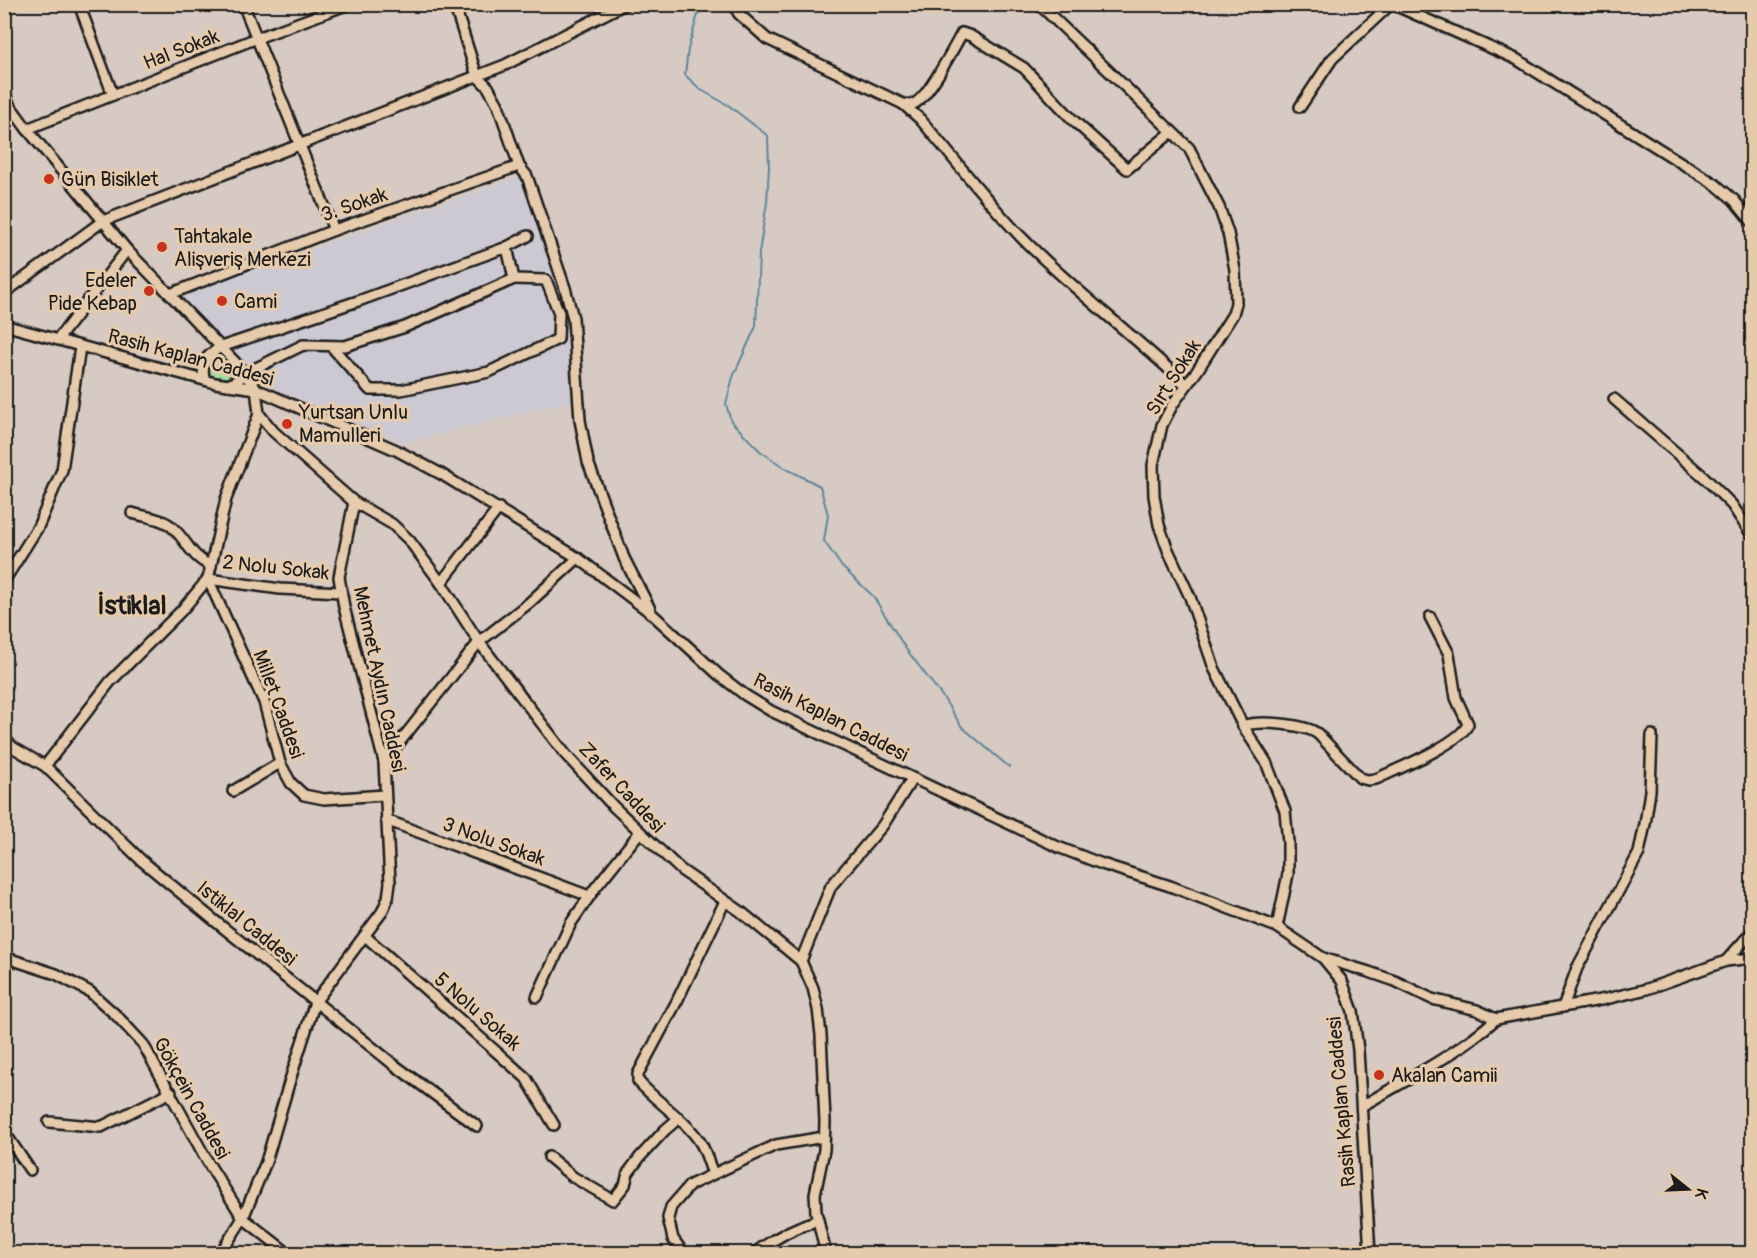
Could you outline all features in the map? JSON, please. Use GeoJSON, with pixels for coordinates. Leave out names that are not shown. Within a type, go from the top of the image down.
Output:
{"type":"FeatureCollection","features":[{"type":"Feature","properties":{"kind":"street"},"geometry":{"type":"LineString","coordinates":[[79,4],[113,95]]}},
{"type":"Feature","properties":{"kind":"street"},"geometry":{"type":"LineString","coordinates":[[243,4],[334,230]]}},
{"type":"Feature","properties":{"kind":"street"},"geometry":{"type":"LineString","coordinates":[[454,4],[477,76],[488,87],[498,105],[519,166],[527,176],[573,318],[580,420],[588,462],[624,558],[651,613]]}},
{"type":"Feature","properties":{"kind":"street"},"geometry":{"type":"LineString","coordinates":[[5,290],[103,221],[505,65],[624,4]]}},
{"type":"Feature","properties":{"kind":"street"},"geometry":{"type":"LineString","coordinates":[[733,4],[738,14],[767,39],[903,104],[920,119],[1021,237],[1059,273],[1154,353],[1186,385]]}},
{"type":"Feature","properties":{"kind":"street","name":"Sırt Sokak"},"geometry":{"type":"LineString","coordinates":[[1037,4],[1189,148],[1220,207],[1228,233],[1235,270],[1236,303],[1233,315],[1162,425],[1153,465],[1154,496],[1159,525],[1190,597],[1214,668],[1243,726],[1266,762],[1285,811],[1288,874],[1277,927]]}},
{"type":"Feature","properties":{"kind":"street"},"geometry":{"type":"LineString","coordinates":[[1300,107],[1332,59],[1391,4],[1516,58],[1715,184],[1734,200],[1752,222]]}},
{"type":"Feature","properties":{"kind":"street","name":"Hal Sokak"},"geometry":{"type":"LineString","coordinates":[[27,129],[345,5]]}},
{"type":"Feature","properties":{"kind":"street"},"geometry":{"type":"LineString","coordinates":[[903,104],[912,105],[928,90],[962,33],[971,36],[1024,68],[1073,120],[1127,169],[1172,132]]}},
{"type":"Feature","properties":{"kind":"street"},"geometry":{"type":"LineString","coordinates":[[4,88],[6,102],[127,250],[221,347],[256,389],[259,414],[226,499],[208,579],[182,610],[110,682],[45,766]]}},
{"type":"Feature","properties":{"kind":"street","name":"3. Sokak"},"geometry":{"type":"LineString","coordinates":[[170,294],[334,230],[519,166]]}},
{"type":"Feature","properties":{"kind":"street"},"geometry":{"type":"LineString","coordinates":[[204,379],[202,368],[206,360],[210,353],[221,347],[361,300],[507,247],[528,236]]}},
{"type":"Feature","properties":{"kind":"street"},"geometry":{"type":"LineString","coordinates":[[507,247],[514,279]]}},
{"type":"Feature","properties":{"kind":"street"},"geometry":{"type":"LineString","coordinates":[[58,339],[127,250]]}},
{"type":"Feature","properties":{"kind":"street"},"geometry":{"type":"LineString","coordinates":[[228,385],[244,374],[303,345],[345,346],[405,327],[514,279],[546,280],[559,313],[558,339],[489,372],[401,390],[369,390],[331,346]]}},
{"type":"Feature","properties":{"kind":"street","name":"Rasih Kaplan Caddesi"},"geometry":{"type":"LineString","coordinates":[[4,325],[204,379],[256,389],[396,450],[499,508],[578,558],[651,613],[719,675],[771,711],[1058,847],[1277,927],[1299,940],[1323,958],[1342,981],[1353,1011],[1362,1106],[1370,1254]]}},
{"type":"Feature","properties":{"kind":"street"},"geometry":{"type":"LineString","coordinates":[[4,581],[38,527],[62,470],[80,347]]}},
{"type":"Feature","properties":{"kind":"street"},"geometry":{"type":"LineString","coordinates":[[1614,399],[1711,484],[1732,505],[1752,535]]}},
{"type":"Feature","properties":{"kind":"street","name":"Zafer Caddesi"},"geometry":{"type":"LineString","coordinates":[[259,414],[274,432],[354,502],[400,530],[441,583],[479,642],[566,755],[639,832],[681,870],[787,948],[801,961],[813,988],[818,1009],[824,1081],[824,1150],[815,1194],[826,1254]]}},
{"type":"Feature","properties":{"kind":"street","name":"Mehmet Aydın Caddesi"},"geometry":{"type":"LineString","coordinates":[[220,1254],[243,1218],[266,1162],[315,1002],[382,912],[388,898],[390,884],[384,762],[339,577],[340,562],[354,502]]}},
{"type":"Feature","properties":{"kind":"street"},"geometry":{"type":"LineString","coordinates":[[441,583],[499,508]]}},
{"type":"Feature","properties":{"kind":"street"},"geometry":{"type":"LineString","coordinates":[[132,513],[164,521],[173,528],[198,560],[211,566]]}},
{"type":"Feature","properties":{"kind":"street"},"geometry":{"type":"LineString","coordinates":[[384,762],[479,642],[529,603],[578,558]]}},
{"type":"Feature","properties":{"kind":"street","name":"2 Nolu Sokak"},"geometry":{"type":"LineString","coordinates":[[208,579],[280,589],[341,592]]}},
{"type":"Feature","properties":{"kind":"street","name":"Millet Caddesi"},"geometry":{"type":"LineString","coordinates":[[208,579],[264,702],[280,763],[291,783],[304,795],[324,799],[385,795]]}},
{"type":"Feature","properties":{"kind":"street"},"geometry":{"type":"LineString","coordinates":[[1243,726],[1259,723],[1310,729],[1318,734],[1360,778],[1368,780],[1376,779],[1443,747],[1465,730],[1468,724],[1456,698],[1449,654],[1430,617]]}},
{"type":"Feature","properties":{"kind":"street"},"geometry":{"type":"LineString","coordinates":[[1563,1007],[1577,968],[1639,853],[1650,791],[1652,735]]}},
{"type":"Feature","properties":{"kind":"street","name":"Istiklal Caddesi"},"geometry":{"type":"LineString","coordinates":[[4,739],[14,748],[45,766],[141,860],[315,1002],[477,1126]]}},
{"type":"Feature","properties":{"kind":"street"},"geometry":{"type":"LineString","coordinates":[[233,791],[280,763]]}},
{"type":"Feature","properties":{"kind":"street"},"geometry":{"type":"LineString","coordinates":[[801,961],[831,886],[883,825],[912,779]]}},
{"type":"Feature","properties":{"kind":"street","name":"3 Nolu Sokak"},"geometry":{"type":"LineString","coordinates":[[386,820],[589,896]]}},
{"type":"Feature","properties":{"kind":"street"},"geometry":{"type":"LineString","coordinates":[[537,997],[571,923],[639,832]]}},
{"type":"Feature","properties":{"kind":"street"},"geometry":{"type":"LineString","coordinates":[[713,1173],[701,1143],[679,1118],[647,1091],[638,1081],[638,1074],[677,1001],[725,901]]}},
{"type":"Feature","properties":{"kind":"street"},"geometry":{"type":"LineString","coordinates":[[1726,961],[1752,932]]}},
{"type":"Feature","properties":{"kind":"street","name":"5 Nolu Sokak"},"geometry":{"type":"LineString","coordinates":[[365,936],[526,1078],[554,1125]]}},
{"type":"Feature","properties":{"kind":"street","name":"Gökçein Caddesi"},"geometry":{"type":"LineString","coordinates":[[4,957],[56,974],[90,992],[117,1016],[143,1044],[210,1166],[243,1218],[289,1254]]}},
{"type":"Feature","properties":{"kind":"street"},"geometry":{"type":"LineString","coordinates":[[1323,958],[1395,981],[1432,999],[1477,1010],[1496,1019]]}},
{"type":"Feature","properties":{"kind":"street"},"geometry":{"type":"LineString","coordinates":[[1362,1106],[1448,1057],[1482,1033],[1496,1019],[1647,989],[1726,961],[1752,958]]}},
{"type":"Feature","properties":{"kind":"street"},"geometry":{"type":"LineString","coordinates":[[49,1122],[101,1127],[171,1092]]}},
{"type":"Feature","properties":{"kind":"street"},"geometry":{"type":"LineString","coordinates":[[549,1157],[573,1177],[613,1200],[625,1185],[628,1173],[640,1157],[664,1130],[679,1118]]}},
{"type":"Feature","properties":{"kind":"street"},"geometry":{"type":"LineString","coordinates":[[4,1137],[9,1139],[30,1170]]}},
{"type":"Feature","properties":{"kind":"street"},"geometry":{"type":"LineString","coordinates":[[684,1254],[672,1239],[668,1218],[671,1207],[690,1185],[776,1144],[824,1137]]}},
{"type":"Feature","properties":{"kind":"street"},"geometry":{"type":"LineString","coordinates":[[753,1254],[766,1244],[801,1225],[818,1220]]}},
{"type":"Feature","properties":{"kind":"shaded area"},"geometry":{"type":"Polygon","coordinates":[[[522,176],[569,321],[575,400],[405,443],[266,386],[177,295],[522,176]]]}},
{"type":"Feature","properties":{"kind":"green space"},"geometry":{"type":"Polygon","coordinates":[[[220,356],[228,360],[232,368],[228,376],[220,380],[212,376],[208,368],[212,360],[220,356]]]}},
{"type":"Feature","properties":{"kind":"waterway"},"geometry":{"type":"LineString","coordinates":[[701,4],[688,49],[685,75],[701,90],[728,105],[768,136],[767,202],[759,253],[756,326],[733,377],[726,404],[731,421],[760,451],[785,468],[820,486],[828,515],[824,541],[842,567],[873,596],[906,649],[942,696],[962,727],[1009,767]]}},
{"type":"Feature","properties":{"kind":"place","name":"Gün Bisiklet"},"geometry":{"type":"Point","coordinates":[49,179]}},
{"type":"Feature","properties":{"kind":"place","name":"Tahtakale Alişveriş Merkezi"},"geometry":{"type":"Point","coordinates":[162,247]}},
{"type":"Feature","properties":{"kind":"place","name":"Edeler Pide Kebap"},"geometry":{"type":"Point","coordinates":[149,291]}},
{"type":"Feature","properties":{"kind":"place","name":"Cami"},"geometry":{"type":"Point","coordinates":[222,301]}},
{"type":"Feature","properties":{"kind":"place","name":"Yurtsan Unlu Mamulleri"},"geometry":{"type":"Point","coordinates":[287,424]}},
{"type":"Feature","properties":{"kind":"place","name":"Akalan Camii"},"geometry":{"type":"Point","coordinates":[1379,1075]}},
{"type":"Feature","properties":{"kind":"district","name":"İstiklal"},"geometry":{"type":"Point","coordinates":[132,605]}}]}
